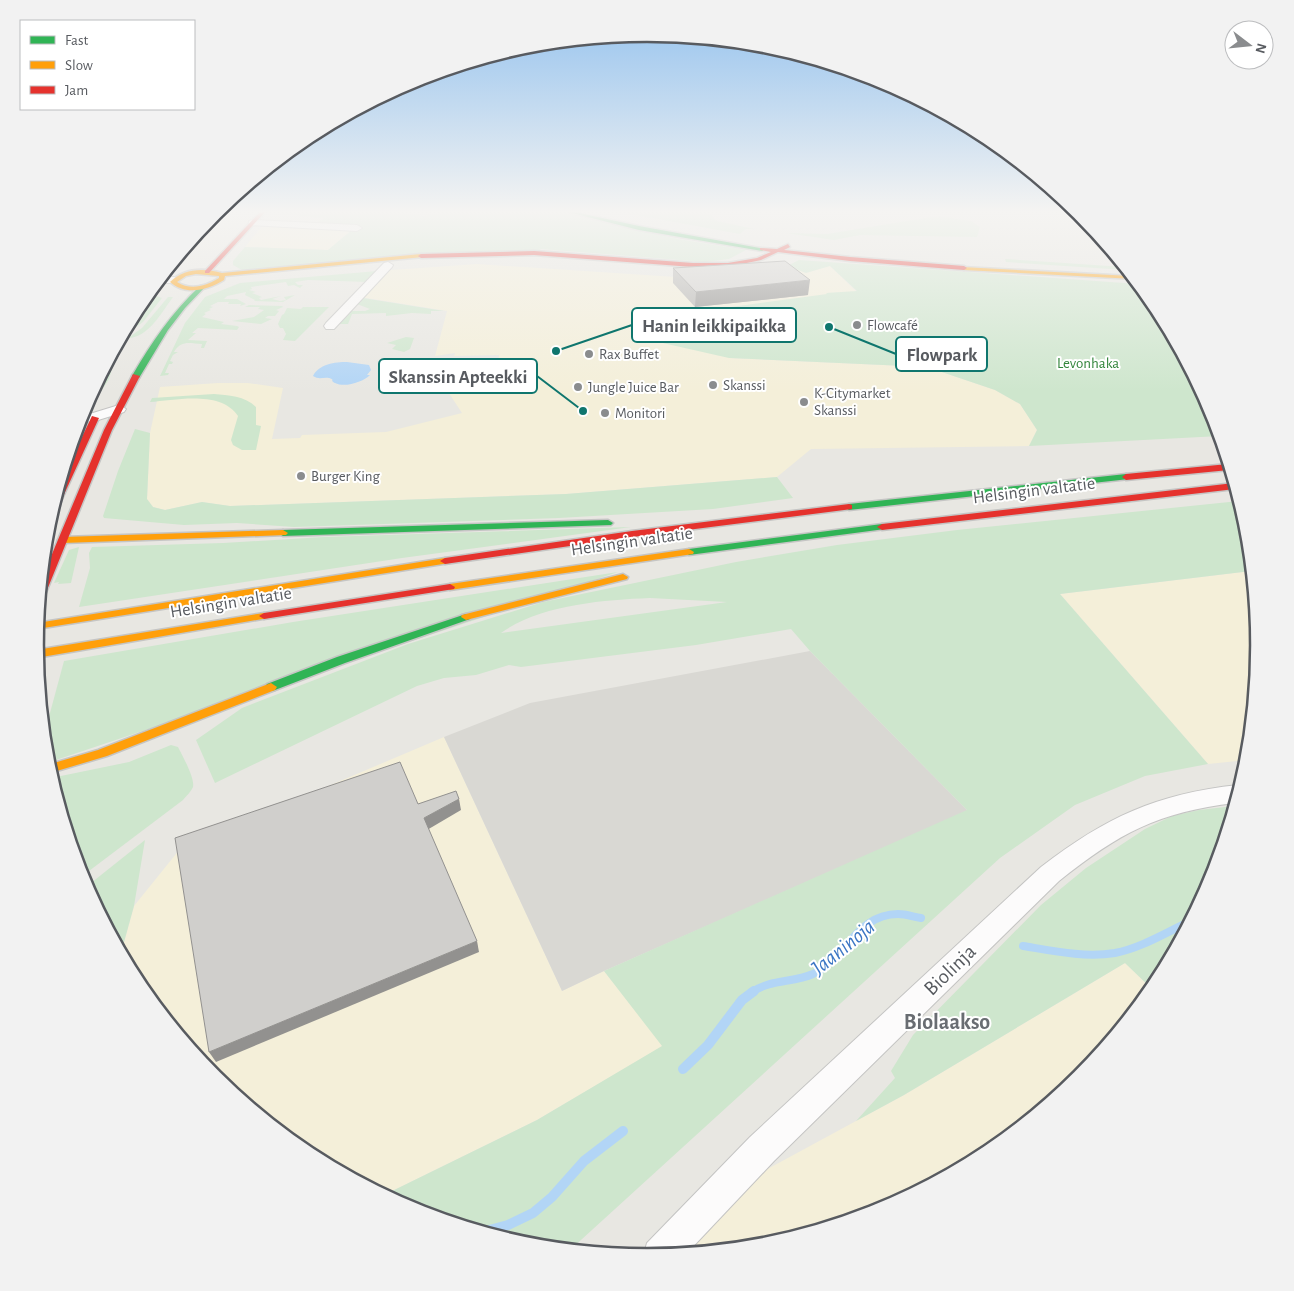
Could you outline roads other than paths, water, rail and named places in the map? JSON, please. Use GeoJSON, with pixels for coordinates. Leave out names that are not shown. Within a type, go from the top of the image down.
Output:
{"type":"FeatureCollection","features":[{"type":"Feature","properties":{"kind":"main road"},"geometry":{"type":"LineString","coordinates":[[145,339],[178,284],[187,274],[205,272]]}},
{"type":"Feature","properties":{"kind":"main road"},"geometry":{"type":"LineString","coordinates":[[207,272],[220,279],[301,272]]}},
{"type":"Feature","properties":{"kind":"main road"},"geometry":{"type":"LineString","coordinates":[[48,575],[116,415],[147,357],[186,301],[202,287],[220,279],[279,272]]}},
{"type":"Feature","properties":{"kind":"main road"},"geometry":{"type":"LineString","coordinates":[[1047,272],[1125,277]]}},
{"type":"Feature","properties":{"kind":"main road"},"geometry":{"type":"LineString","coordinates":[[178,284],[202,287]]}},
{"type":"Feature","properties":{"kind":"main road"},"geometry":{"type":"LineString","coordinates":[[71,469],[98,411]]}},
{"type":"Feature","properties":{"kind":"main road","name":"Helsingin valtatie"},"geometry":{"type":"LineString","coordinates":[[45,625],[403,568],[734,522],[1063,483],[1222,467]]}},
{"type":"Feature","properties":{"kind":"main road","name":"Helsingin valtatie"},"geometry":{"type":"LineString","coordinates":[[44,653],[408,593],[748,544],[1050,506],[1228,487]]}},
{"type":"Feature","properties":{"kind":"main road"},"geometry":{"type":"LineString","coordinates":[[54,541],[625,523],[734,522]]}},
{"type":"Feature","properties":{"kind":"main road"},"geometry":{"type":"LineString","coordinates":[[656,568],[748,544]]}},
{"type":"Feature","properties":{"kind":"main road"},"geometry":{"type":"LineString","coordinates":[[57,767],[102,754],[305,674],[458,619],[638,573]]}},
{"type":"Feature","properties":{"kind":"street"},"geometry":{"type":"LineString","coordinates":[[330,326],[381,272]]}},
{"type":"Feature","properties":{"kind":"street"},"geometry":{"type":"LineString","coordinates":[[166,282],[178,284]]}},
{"type":"Feature","properties":{"kind":"street"},"geometry":{"type":"LineString","coordinates":[[90,414],[98,411],[116,415]]}},
{"type":"Feature","properties":{"kind":"street","name":"Biolinja"},"geometry":{"type":"LineString","coordinates":[[668,1247],[762,1149],[1050,874],[1082,848],[1137,816],[1163,806],[1188,800],[1231,795]]}},
{"type":"Feature","properties":{"kind":"water"},"geometry":{"type":"Polygon","coordinates":[[[347,362],[369,365],[371,370],[367,375],[370,375],[349,385],[335,383],[329,378],[313,376],[323,366],[347,362]]]}},
{"type":"Feature","properties":{"kind":"waterway","name":"Jaaninoja"},"geometry":{"type":"LineString","coordinates":[[752,992],[767,985],[813,974],[824,967],[852,938],[872,921],[884,916],[898,914],[921,918]]}},
{"type":"Feature","properties":{"kind":"waterway","name":"Jaaninoja"},"geometry":{"type":"LineString","coordinates":[[1023,946],[1057,952],[1092,955],[1115,953],[1144,944],[1180,926]]}},
{"type":"Feature","properties":{"kind":"waterway","name":"Jaaninoja"},"geometry":{"type":"LineString","coordinates":[[683,1069],[708,1045],[742,1000],[754,991]]}},
{"type":"Feature","properties":{"kind":"waterway","name":"Jaaninoja"},"geometry":{"type":"LineString","coordinates":[[494,1229],[508,1225],[533,1213],[552,1197],[584,1161],[623,1131]]}},
{"type":"Feature","properties":{"kind":"place","name":"Flowcafé"},"geometry":{"type":"Point","coordinates":[857,325]}},
{"type":"Feature","properties":{"kind":"place","name":"Flowpark"},"geometry":{"type":"Point","coordinates":[829,327]}},
{"type":"Feature","properties":{"kind":"place","name":"Hanin leikkipaikka"},"geometry":{"type":"Point","coordinates":[556,351]}},
{"type":"Feature","properties":{"kind":"place","name":"Rax Buffet"},"geometry":{"type":"Point","coordinates":[589,354]}},
{"type":"Feature","properties":{"kind":"place","name":"Skanssi"},"geometry":{"type":"Point","coordinates":[713,385]}},
{"type":"Feature","properties":{"kind":"place","name":"Jungle Juice Bar"},"geometry":{"type":"Point","coordinates":[578,387]}},
{"type":"Feature","properties":{"kind":"place","name":"K-Citymarket Skanssi"},"geometry":{"type":"Point","coordinates":[804,402]}},
{"type":"Feature","properties":{"kind":"place","name":"Skanssin Apteekki"},"geometry":{"type":"Point","coordinates":[583,411]}},
{"type":"Feature","properties":{"kind":"place","name":"Monitori"},"geometry":{"type":"Point","coordinates":[605,413]}},
{"type":"Feature","properties":{"kind":"place","name":"Burger King"},"geometry":{"type":"Point","coordinates":[301,476]}},
{"type":"Feature","properties":{"kind":"district","name":"Biolaakso"},"geometry":{"type":"Point","coordinates":[947,1022]}},
{"type":"Feature","properties":{"kind":"park label","name":"Levonhaka"},"geometry":{"type":"Point","coordinates":[1088,363]}}]}
